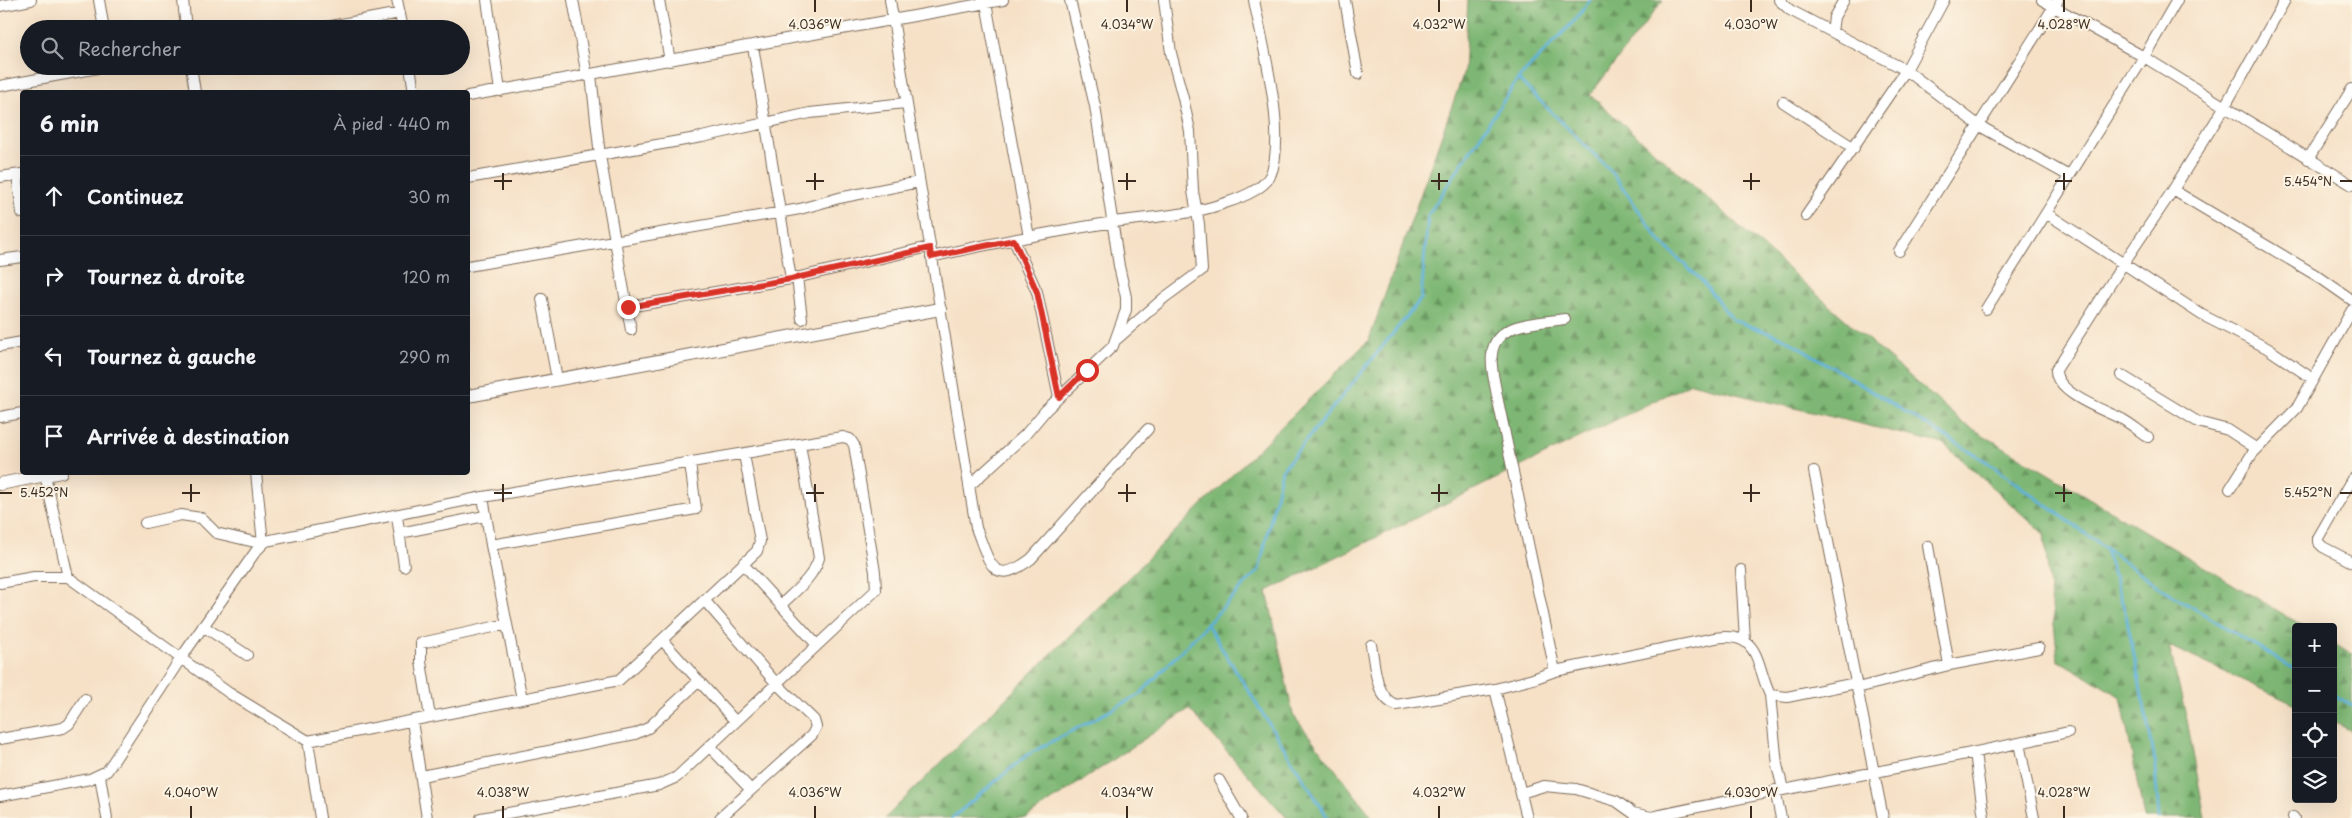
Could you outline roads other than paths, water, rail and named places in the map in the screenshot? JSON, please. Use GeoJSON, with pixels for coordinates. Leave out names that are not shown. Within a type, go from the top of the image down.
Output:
{"type":"FeatureCollection","features":[{"type":"Feature","properties":{"kind":"street"},"geometry":{"type":"LineString","coordinates":[[0,6],[32,0]]}},
{"type":"Feature","properties":{"kind":"street"},"geometry":{"type":"LineString","coordinates":[[99,0],[102,20]]}},
{"type":"Feature","properties":{"kind":"street"},"geometry":{"type":"LineString","coordinates":[[183,0],[185,20]]}},
{"type":"Feature","properties":{"kind":"street"},"geometry":{"type":"LineString","coordinates":[[397,0],[401,20]]}},
{"type":"Feature","properties":{"kind":"street"},"geometry":{"type":"LineString","coordinates":[[486,0],[500,91]]}},
{"type":"Feature","properties":{"kind":"street"},"geometry":{"type":"LineString","coordinates":[[573,0],[589,76],[600,156],[631,330]]}},
{"type":"Feature","properties":{"kind":"street"},"geometry":{"type":"LineString","coordinates":[[658,0],[670,61]]}},
{"type":"Feature","properties":{"kind":"street"},"geometry":{"type":"LineString","coordinates":[[890,0],[905,103],[956,398],[976,528],[992,565],[997,571],[1006,573],[1017,569],[1031,559],[1148,429]]}},
{"type":"Feature","properties":{"kind":"street"},"geometry":{"type":"LineString","coordinates":[[470,96],[589,76],[894,21],[983,2],[1003,0]]}},
{"type":"Feature","properties":{"kind":"street"},"geometry":{"type":"LineString","coordinates":[[969,486],[1025,435],[1059,397],[1113,346],[1126,310],[1126,296],[1112,223],[1095,106],[1070,0]]}},
{"type":"Feature","properties":{"kind":"street"},"geometry":{"type":"LineString","coordinates":[[1117,339],[1164,298],[1202,270],[1190,131],[1171,53],[1164,0]]}},
{"type":"Feature","properties":{"kind":"street"},"geometry":{"type":"LineString","coordinates":[[628,307],[930,252],[1112,223],[1196,212],[1241,196],[1259,187],[1270,176],[1276,153],[1277,130],[1254,0]]}},
{"type":"Feature","properties":{"kind":"street"},"geometry":{"type":"LineString","coordinates":[[1345,0],[1358,74]]}},
{"type":"Feature","properties":{"kind":"street"},"geometry":{"type":"LineString","coordinates":[[1779,0],[1790,10],[1906,70],[1978,125],[2069,176]]}},
{"type":"Feature","properties":{"kind":"street"},"geometry":{"type":"LineString","coordinates":[[1832,32],[1834,17],[1844,0]]}},
{"type":"Feature","properties":{"kind":"street"},"geometry":{"type":"LineString","coordinates":[[1806,216],[1906,70],[1944,0]]}},
{"type":"Feature","properties":{"kind":"street"},"geometry":{"type":"LineString","coordinates":[[2042,0],[2056,4],[2352,185]]}},
{"type":"Feature","properties":{"kind":"street"},"geometry":{"type":"LineString","coordinates":[[1986,309],[2144,57],[2177,0]]}},
{"type":"Feature","properties":{"kind":"street"},"geometry":{"type":"LineString","coordinates":[[2148,437],[2125,421],[2070,392],[2056,376],[2056,370],[2225,106],[2285,0]]}},
{"type":"Feature","properties":{"kind":"street"},"geometry":{"type":"LineString","coordinates":[[983,2],[1029,237]]}},
{"type":"Feature","properties":{"kind":"street"},"geometry":{"type":"LineString","coordinates":[[1899,251],[2056,4]]}},
{"type":"Feature","properties":{"kind":"street"},"geometry":{"type":"LineString","coordinates":[[363,20],[400,13]]}},
{"type":"Feature","properties":{"kind":"street"},"geometry":{"type":"LineString","coordinates":[[754,46],[780,212],[802,319]]}},
{"type":"Feature","properties":{"kind":"street"},"geometry":{"type":"LineString","coordinates":[[0,86],[60,75]]}},
{"type":"Feature","properties":{"kind":"street"},"geometry":{"type":"LineString","coordinates":[[192,75],[195,90]]}},
{"type":"Feature","properties":{"kind":"street"},"geometry":{"type":"LineString","coordinates":[[411,75],[414,90]]}},
{"type":"Feature","properties":{"kind":"street"},"geometry":{"type":"LineString","coordinates":[[2308,159],[2352,89]]}},
{"type":"Feature","properties":{"kind":"street"},"geometry":{"type":"LineString","coordinates":[[1783,102],[1854,148]]}},
{"type":"Feature","properties":{"kind":"street"},"geometry":{"type":"LineString","coordinates":[[470,178],[702,137],[766,121],[810,113],[905,103]]}},
{"type":"Feature","properties":{"kind":"street"},"geometry":{"type":"LineString","coordinates":[[0,176],[20,174]]}},
{"type":"Feature","properties":{"kind":"street"},"geometry":{"type":"LineString","coordinates":[[470,266],[780,212],[919,182]]}},
{"type":"Feature","properties":{"kind":"street"},"geometry":{"type":"LineString","coordinates":[[2173,190],[2319,277],[2352,300]]}},
{"type":"Feature","properties":{"kind":"street"},"geometry":{"type":"LineString","coordinates":[[2046,214],[2202,315],[2267,348],[2313,379]]}},
{"type":"Feature","properties":{"kind":"street"},"geometry":{"type":"LineString","coordinates":[[1014,240],[1037,292],[1059,397]]}},
{"type":"Feature","properties":{"kind":"street"},"geometry":{"type":"LineString","coordinates":[[0,260],[20,257]]}},
{"type":"Feature","properties":{"kind":"street"},"geometry":{"type":"LineString","coordinates":[[542,299],[557,379]]}},
{"type":"Feature","properties":{"kind":"street"},"geometry":{"type":"LineString","coordinates":[[470,396],[940,309]]}},
{"type":"Feature","properties":{"kind":"street"},"geometry":{"type":"LineString","coordinates":[[2230,488],[2257,449],[2297,408],[2352,310]]}},
{"type":"Feature","properties":{"kind":"street"},"geometry":{"type":"LineString","coordinates":[[1555,671],[1497,396],[1492,355],[1494,343],[1500,334],[1516,327],[1565,319]]}},
{"type":"Feature","properties":{"kind":"street"},"geometry":{"type":"LineString","coordinates":[[0,346],[20,342]]}},
{"type":"Feature","properties":{"kind":"street"},"geometry":{"type":"LineString","coordinates":[[2121,375],[2198,422],[2228,430],[2257,449]]}},
{"type":"Feature","properties":{"kind":"street"},"geometry":{"type":"LineString","coordinates":[[0,417],[20,414]]}},
{"type":"Feature","properties":{"kind":"street"},"geometry":{"type":"LineString","coordinates":[[0,796],[100,776],[106,771],[203,626],[256,551],[263,544],[286,536],[397,516],[482,497],[843,437],[850,438],[854,445],[876,579],[876,590],[676,777],[659,785],[481,818]]}},
{"type":"Feature","properties":{"kind":"street"},"geometry":{"type":"LineString","coordinates":[[781,605],[807,580],[816,568],[819,558],[800,444]]}},
{"type":"Feature","properties":{"kind":"street"},"geometry":{"type":"LineString","coordinates":[[0,583],[34,577],[68,578],[229,693],[308,741],[619,680],[757,551],[760,541],[744,454]]}},
{"type":"Feature","properties":{"kind":"street"},"geometry":{"type":"LineString","coordinates":[[491,545],[696,509],[690,463]]}},
{"type":"Feature","properties":{"kind":"street"},"geometry":{"type":"LineString","coordinates":[[1814,471],[1883,818]]}},
{"type":"Feature","properties":{"kind":"street"},"geometry":{"type":"LineString","coordinates":[[0,484],[49,475]]}},
{"type":"Feature","properties":{"kind":"street"},"geometry":{"type":"LineString","coordinates":[[256,475],[263,544]]}},
{"type":"Feature","properties":{"kind":"street"},"geometry":{"type":"LineString","coordinates":[[45,476],[68,578]]}},
{"type":"Feature","properties":{"kind":"street"},"geometry":{"type":"LineString","coordinates":[[2352,479],[2318,538],[2318,542],[2323,547],[2352,562]]}},
{"type":"Feature","properties":{"kind":"street"},"geometry":{"type":"LineString","coordinates":[[482,497],[522,699]]}},
{"type":"Feature","properties":{"kind":"street"},"geometry":{"type":"LineString","coordinates":[[145,523],[181,515],[201,518],[216,533],[263,544]]}},
{"type":"Feature","properties":{"kind":"street"},"geometry":{"type":"LineString","coordinates":[[397,516],[404,566]]}},
{"type":"Feature","properties":{"kind":"street"},"geometry":{"type":"LineString","coordinates":[[400,533],[485,516]]}},
{"type":"Feature","properties":{"kind":"street"},"geometry":{"type":"LineString","coordinates":[[1928,546],[1949,665]]}},
{"type":"Feature","properties":{"kind":"street"},"geometry":{"type":"LineString","coordinates":[[744,565],[817,645]]}},
{"type":"Feature","properties":{"kind":"street"},"geometry":{"type":"LineString","coordinates":[[1741,570],[1745,641]]}},
{"type":"Feature","properties":{"kind":"street"},"geometry":{"type":"LineString","coordinates":[[705,601],[776,683],[814,720],[816,727],[812,735],[720,818]]}},
{"type":"Feature","properties":{"kind":"street"},"geometry":{"type":"LineString","coordinates":[[430,717],[421,662],[421,643],[507,624]]}},
{"type":"Feature","properties":{"kind":"street"},"geometry":{"type":"LineString","coordinates":[[203,626],[246,655]]}},
{"type":"Feature","properties":{"kind":"street"},"geometry":{"type":"LineString","coordinates":[[1371,645],[1382,696],[1388,702],[1396,705],[1495,689],[1555,671],[1715,638],[1737,637],[1745,641],[1756,656],[1770,694],[1781,818]]}},
{"type":"Feature","properties":{"kind":"street"},"geometry":{"type":"LineString","coordinates":[[663,640],[735,721]]}},
{"type":"Feature","properties":{"kind":"street"},"geometry":{"type":"LineString","coordinates":[[1770,694],[1787,697],[2039,648]]}},
{"type":"Feature","properties":{"kind":"street"},"geometry":{"type":"LineString","coordinates":[[420,776],[636,734],[648,728],[699,681]]}},
{"type":"Feature","properties":{"kind":"street"},"geometry":{"type":"LineString","coordinates":[[1495,689],[1527,818]]}},
{"type":"Feature","properties":{"kind":"street"},"geometry":{"type":"LineString","coordinates":[[0,739],[63,728],[69,724],[85,699]]}},
{"type":"Feature","properties":{"kind":"street"},"geometry":{"type":"LineString","coordinates":[[412,721],[427,818]]}},
{"type":"Feature","properties":{"kind":"street"},"geometry":{"type":"LineString","coordinates":[[1521,793],[1544,786],[1576,789],[1616,801],[1632,813],[1650,817],[1873,771],[1975,753],[2068,732]]}},
{"type":"Feature","properties":{"kind":"street"},"geometry":{"type":"LineString","coordinates":[[308,741],[320,818]]}},
{"type":"Feature","properties":{"kind":"street"},"geometry":{"type":"LineString","coordinates":[[2019,743],[2034,818]]}},
{"type":"Feature","properties":{"kind":"street"},"geometry":{"type":"LineString","coordinates":[[709,746],[751,790]]}},
{"type":"Feature","properties":{"kind":"street"},"geometry":{"type":"LineString","coordinates":[[1975,753],[1984,818]]}},
{"type":"Feature","properties":{"kind":"street"},"geometry":{"type":"LineString","coordinates":[[100,776],[107,818]]}},
{"type":"Feature","properties":{"kind":"street"},"geometry":{"type":"LineString","coordinates":[[1219,780],[1241,818]]}},
{"type":"Feature","properties":{"kind":"waterway"},"geometry":{"type":"LineString","coordinates":[[952,818],[1027,755],[1139,695],[1259,570],[1282,470],[1421,299],[1428,215],[1518,79],[1574,21],[1590,0]]}},
{"type":"Feature","properties":{"kind":"waterway"},"geometry":{"type":"LineString","coordinates":[[1518,79],[1612,172],[1660,241],[1701,280],[1733,320],[1783,338],[1801,348],[1987,462],[2159,587],[2293,668]]}},
{"type":"Feature","properties":{"kind":"waterway"},"geometry":{"type":"LineString","coordinates":[[2105,547],[2126,615],[2154,755],[2159,818]]}},
{"type":"Feature","properties":{"kind":"waterway"},"geometry":{"type":"LineString","coordinates":[[1208,626],[1328,818]]}},
{"type":"Feature","properties":{"kind":"waterway"},"geometry":{"type":"LineString","coordinates":[[2337,697],[2352,706]]}}]}
